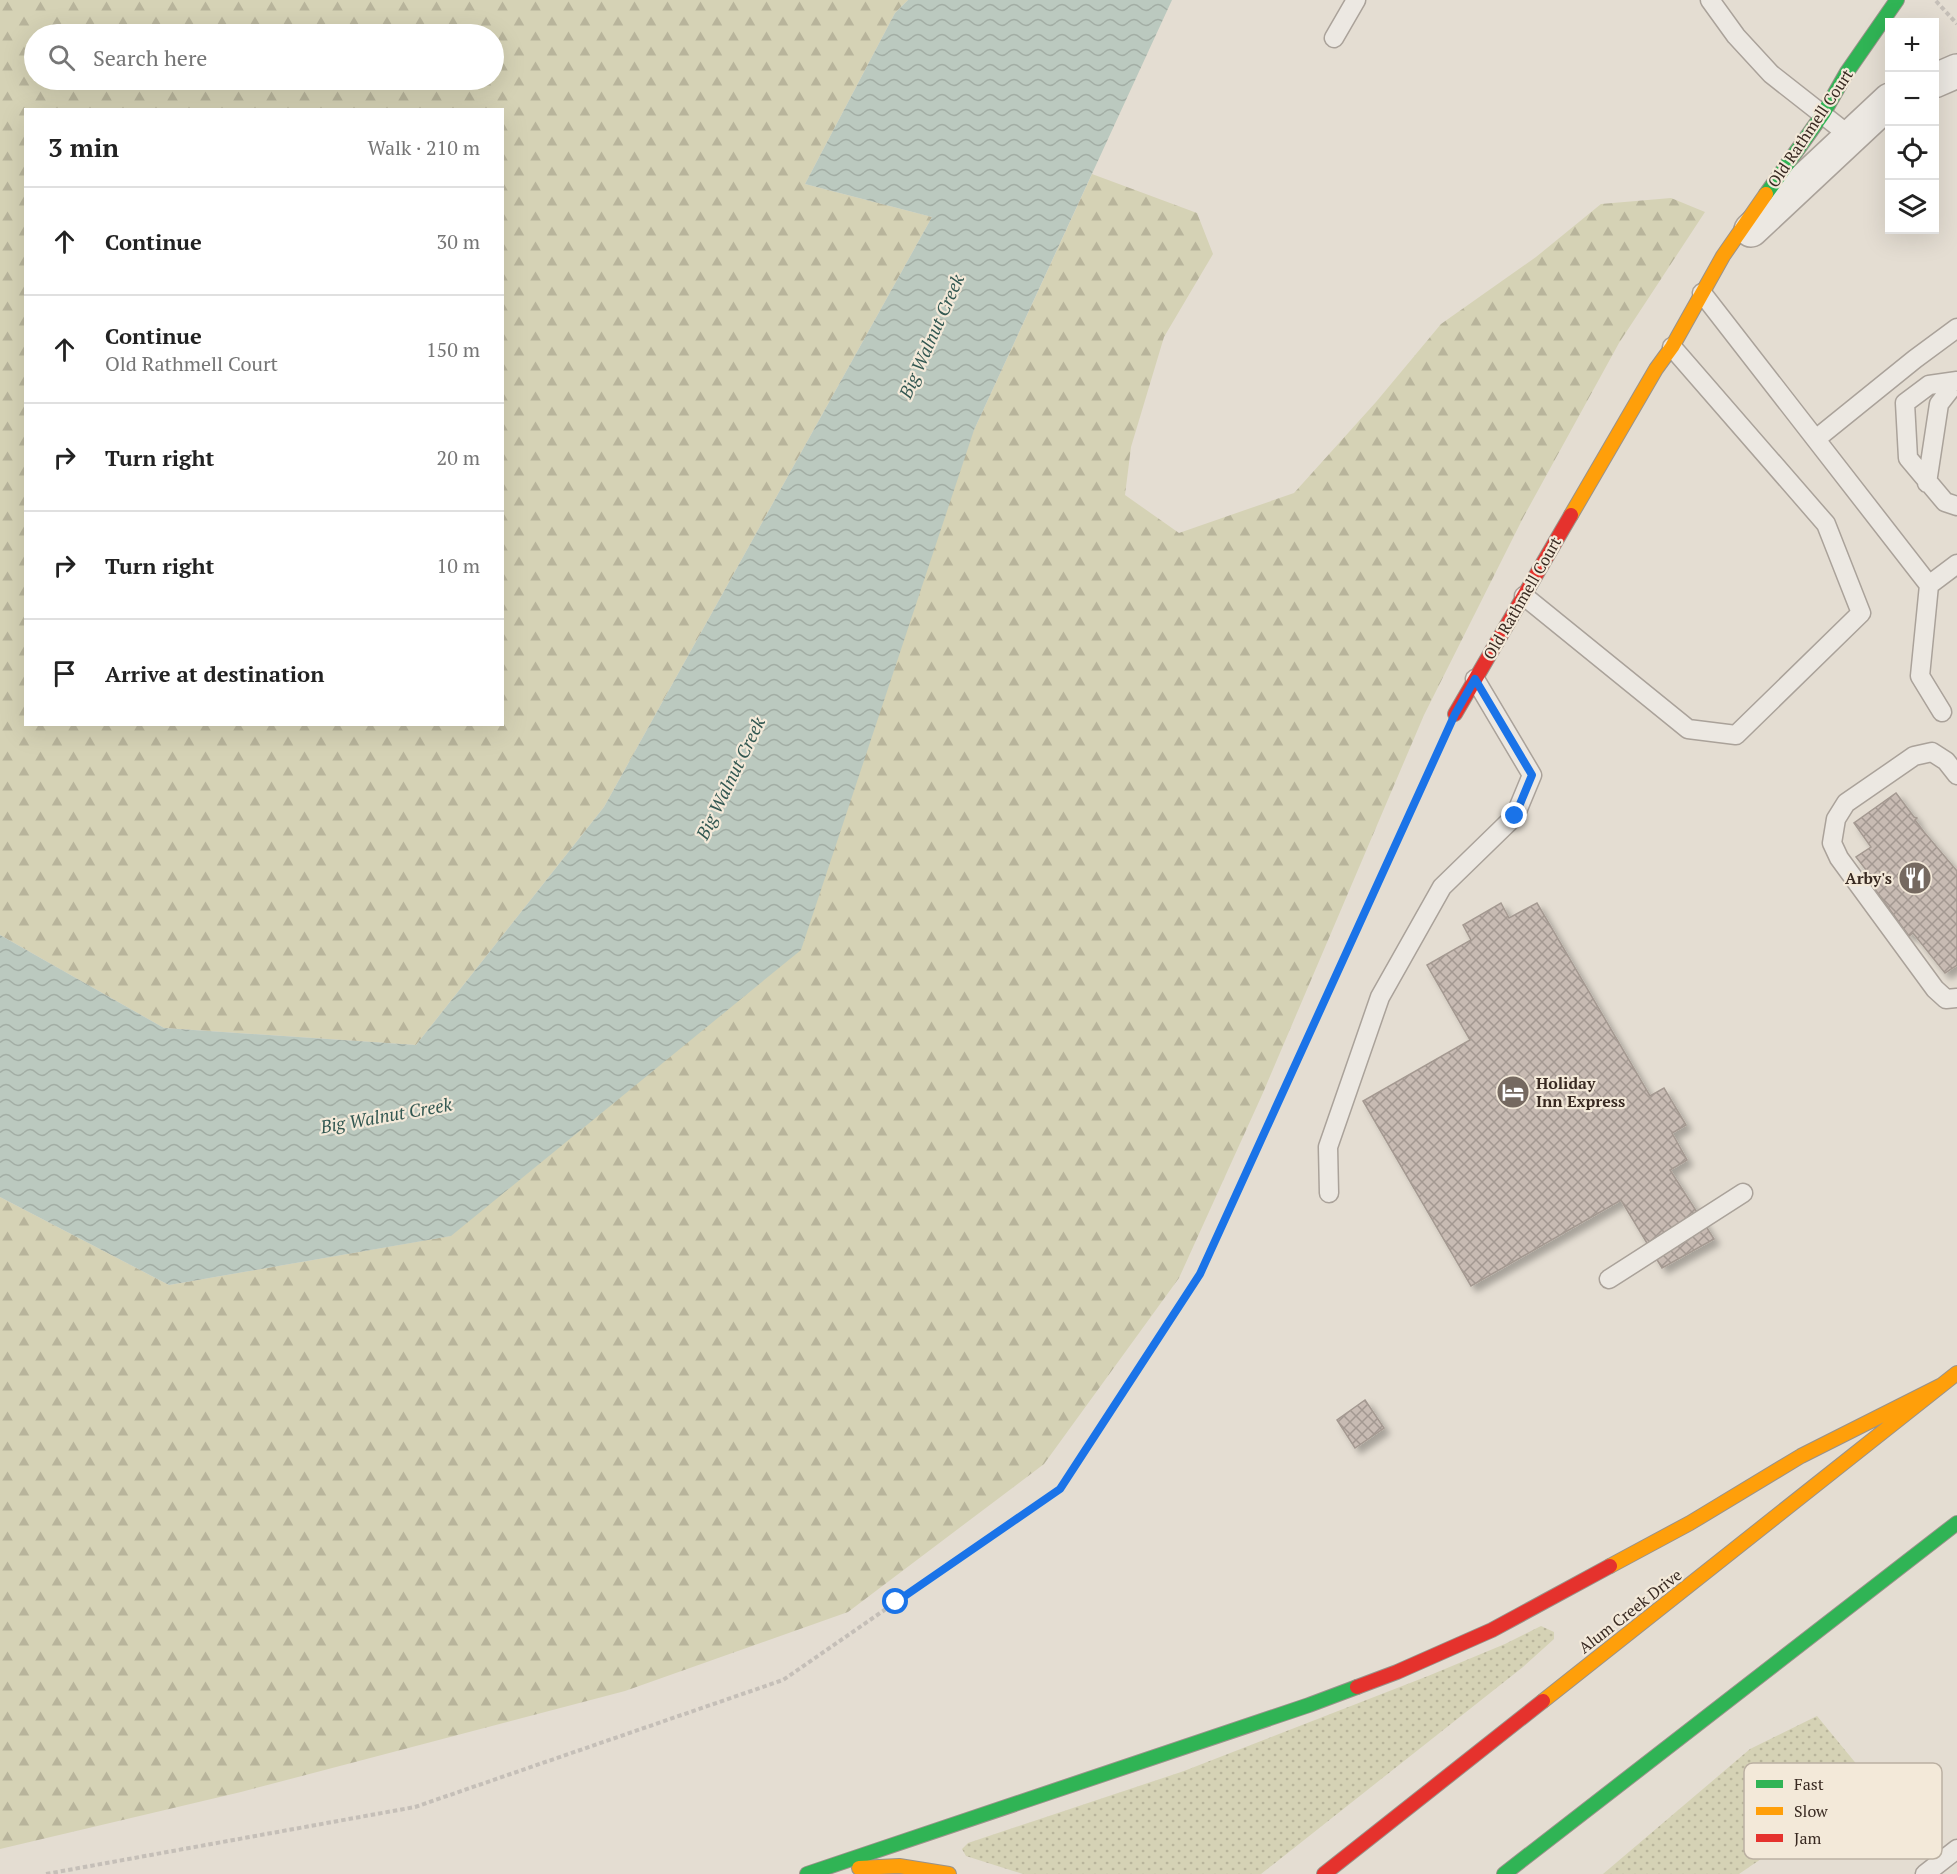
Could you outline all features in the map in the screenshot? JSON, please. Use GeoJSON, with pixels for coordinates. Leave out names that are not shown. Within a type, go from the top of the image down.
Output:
{"type":"FeatureCollection","features":[{"type":"Feature","properties":{"kind":"main road","name":"Old Rathmell Court"},"geometry":{"type":"LineString","coordinates":[[1455,714],[1656,369],[1672,347],[1723,256],[1823,114],[1847,72],[1897,0]]}},
{"type":"Feature","properties":{"kind":"main road","name":"Alum Creek Drive"},"geometry":{"type":"LineString","coordinates":[[1324,1874],[1957,1374]]}},
{"type":"Feature","properties":{"kind":"main road"},"geometry":{"type":"LineString","coordinates":[[807,1874],[1299,1708],[1397,1672],[1492,1629],[1690,1523],[1801,1456],[1942,1385]]}},
{"type":"Feature","properties":{"kind":"main road"},"geometry":{"type":"LineString","coordinates":[[1504,1874],[1957,1523]]}},
{"type":"Feature","properties":{"kind":"main road"},"geometry":{"type":"LineString","coordinates":[[822,1869],[899,1866],[949,1874]]}},
{"type":"Feature","properties":{"kind":"street"},"geometry":{"type":"LineString","coordinates":[[1939,79],[1957,71]]}},
{"type":"Feature","properties":{"kind":"street","name":"Old Rathmell Court"},"geometry":{"type":"LineString","coordinates":[[1723,256],[1885,104]]}},
{"type":"Feature","properties":{"kind":"lane"},"geometry":{"type":"LineString","coordinates":[[1334,38],[1356,0]]}},
{"type":"Feature","properties":{"kind":"lane"},"geometry":{"type":"LineString","coordinates":[[1710,0],[1736,36],[1771,74],[1850,136]]}},
{"type":"Feature","properties":{"kind":"lane"},"geometry":{"type":"LineString","coordinates":[[1702,293],[1929,585],[1920,676],[1942,712]]}},
{"type":"Feature","properties":{"kind":"lane"},"geometry":{"type":"LineString","coordinates":[[1816,439],[1957,328]]}},
{"type":"Feature","properties":{"kind":"lane"},"geometry":{"type":"LineString","coordinates":[[1524,596],[1688,729],[1736,735],[1861,614],[1826,524],[1672,347]]}},
{"type":"Feature","properties":{"kind":"lane"},"geometry":{"type":"LineString","coordinates":[[1927,483],[1939,404],[1957,381]]}},
{"type":"Feature","properties":{"kind":"lane"},"geometry":{"type":"LineString","coordinates":[[1957,381],[1929,385],[1905,403],[1908,458],[1945,502],[1957,506]]}},
{"type":"Feature","properties":{"kind":"lane"},"geometry":{"type":"LineString","coordinates":[[1929,585],[1957,564]]}},
{"type":"Feature","properties":{"kind":"lane"},"geometry":{"type":"LineString","coordinates":[[1329,1193],[1328,1147],[1380,998],[1442,887],[1515,816],[1532,775],[1475,679]]}},
{"type":"Feature","properties":{"kind":"lane"},"geometry":{"type":"LineString","coordinates":[[1957,775],[1946,761],[1932,752],[1914,756],[1846,803],[1836,819],[1832,843],[1839,858],[1935,989],[1946,999],[1957,998]]}},
{"type":"Feature","properties":{"kind":"lane"},"geometry":{"type":"LineString","coordinates":[[1609,1279],[1743,1193]]}},
{"type":"Feature","properties":{"kind":"lane"},"geometry":{"type":"LineString","coordinates":[[1925,1874],[1957,1849]]}},
{"type":"Feature","properties":{"kind":"path"},"geometry":{"type":"LineString","coordinates":[[1935,0],[1957,24]]}},
{"type":"Feature","properties":{"kind":"path"},"geometry":{"type":"LineString","coordinates":[[46,1874],[415,1807],[783,1680],[1060,1489],[1200,1274],[1455,714]]}},
{"type":"Feature","properties":{"kind":"green space"},"geometry":{"type":"Polygon","coordinates":[[[0,0],[908,0],[895,13],[805,184],[932,217],[604,807],[416,1045],[164,1028],[0,935],[0,0]]]}},
{"type":"Feature","properties":{"kind":"green space"},"geometry":{"type":"Polygon","coordinates":[[[1092,174],[1197,213],[1213,254],[1164,337],[1131,447],[1125,495],[1179,533],[1294,493],[1376,402],[1441,324],[1536,257],[1601,204],[1671,198],[1705,212],[1619,343],[1524,516],[1424,715],[1262,1095],[1179,1278],[1044,1464],[848,1612],[625,1691],[241,1792],[0,1849],[0,1197],[169,1285],[450,1236],[974,430],[1092,174]]]}},
{"type":"Feature","properties":{"kind":"green space"},"geometry":{"type":"Polygon","coordinates":[[[1541,1626],[1554,1632],[1554,1639],[1523,1667],[1261,1874],[1023,1874],[966,1856],[962,1849],[968,1843],[1184,1771],[1428,1676],[1505,1644],[1541,1626]]]}},
{"type":"Feature","properties":{"kind":"green space"},"geometry":{"type":"Polygon","coordinates":[[[1817,1716],[1856,1763],[1744,1763],[1744,1859],[1761,1859],[1739,1874],[1603,1874],[1750,1749],[1817,1716]]]}},
{"type":"Feature","properties":{"kind":"water","name":"Big Walnut Creek"},"geometry":{"type":"Polygon","coordinates":[[[908,0],[1172,0],[974,430],[801,950],[451,1236],[169,1285],[0,1197],[0,935],[164,1028],[416,1045],[604,807],[932,217],[805,184],[895,13],[908,0]]]}},
{"type":"Feature","properties":{"kind":"building","name":"Arby's"},"geometry":{"type":"Polygon","coordinates":[[[1896,793],[1917,818],[1915,820],[1924,832],[1957,871],[1957,965],[1945,973],[1913,933],[1909,936],[1874,888],[1878,885],[1856,857],[1871,847],[1854,823],[1896,793]]]}},
{"type":"Feature","properties":{"kind":"building","name":"Holiday Inn Express"},"geometry":{"type":"Polygon","coordinates":[[[1501,903],[1509,918],[1537,903],[1650,1096],[1664,1088],[1686,1125],[1672,1133],[1687,1160],[1670,1170],[1714,1239],[1662,1268],[1621,1200],[1471,1286],[1363,1101],[1470,1040],[1427,965],[1471,940],[1463,925],[1501,903]]]}},
{"type":"Feature","properties":{"kind":"building"},"geometry":{"type":"Polygon","coordinates":[[[1365,1400],[1384,1428],[1355,1448],[1337,1420],[1365,1400]]]}},
{"type":"Feature","properties":{"kind":"traffic: fast"},"geometry":{"type":"LineString","coordinates":[[1766,194],[1823,114],[1847,72],[1897,0]]}},
{"type":"Feature","properties":{"kind":"traffic: fast"},"geometry":{"type":"LineString","coordinates":[[1504,1874],[1957,1523]]}},
{"type":"Feature","properties":{"kind":"traffic: fast"},"geometry":{"type":"LineString","coordinates":[[807,1874],[1357,1687]]}},
{"type":"Feature","properties":{"kind":"traffic: slow"},"geometry":{"type":"LineString","coordinates":[[1571,515],[1656,369],[1672,347],[1723,256],[1766,194]]}},
{"type":"Feature","properties":{"kind":"traffic: slow"},"geometry":{"type":"LineString","coordinates":[[1543,1701],[1957,1373]]}},
{"type":"Feature","properties":{"kind":"traffic: slow"},"geometry":{"type":"LineString","coordinates":[[1610,1566],[1690,1523],[1801,1456],[1942,1385]]}},
{"type":"Feature","properties":{"kind":"traffic: slow"},"geometry":{"type":"LineString","coordinates":[[859,1868],[899,1866],[949,1874]]}},
{"type":"Feature","properties":{"kind":"traffic: jam"},"geometry":{"type":"LineString","coordinates":[[1455,714],[1571,515]]}},
{"type":"Feature","properties":{"kind":"traffic: jam"},"geometry":{"type":"LineString","coordinates":[[1357,1687],[1492,1630],[1610,1566]]}},
{"type":"Feature","properties":{"kind":"traffic: jam"},"geometry":{"type":"LineString","coordinates":[[1324,1874],[1543,1701]]}},
{"type":"Feature","properties":{"kind":"place","name":"Arby's"},"geometry":{"type":"Point","coordinates":[1915,878]}},
{"type":"Feature","properties":{"kind":"place","name":"Holiday Inn Express"},"geometry":{"type":"Point","coordinates":[1513,1092]}},
{"type":"Feature","properties":{"kind":"route"},"geometry":{"type":"LineString","coordinates":[[896,1602],[1060,1489],[1200,1274],[1455,714],[1475,679],[1532,775],[1515,816]]}}]}
